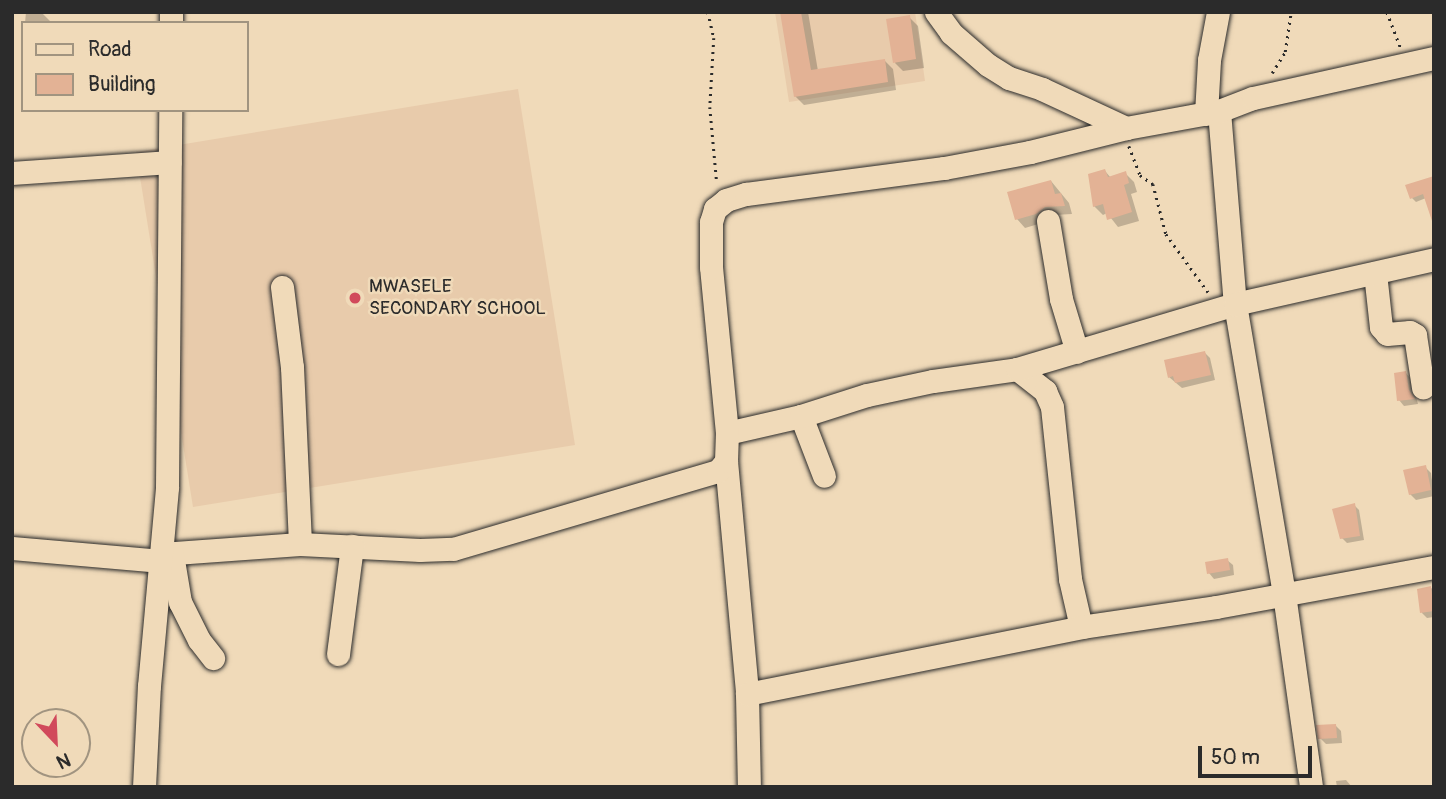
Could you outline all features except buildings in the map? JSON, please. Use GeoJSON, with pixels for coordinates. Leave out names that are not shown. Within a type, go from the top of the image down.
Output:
{"type":"FeatureCollection","features":[{"type":"Feature","properties":{"kind":"street"},"geometry":{"type":"LineString","coordinates":[[936,12],[971,50],[1009,78],[1042,89],[1125,128]]}},
{"type":"Feature","properties":{"kind":"street"},"geometry":{"type":"LineString","coordinates":[[1218,12],[1209,60],[1228,306],[1284,594],[1311,787]]}},
{"type":"Feature","properties":{"kind":"street"},"geometry":{"type":"LineString","coordinates":[[750,787],[747,694],[711,267],[711,222],[719,205],[746,194],[944,167],[1030,152],[1125,128],[1213,113],[1253,98],[1434,59]]}},
{"type":"Feature","properties":{"kind":"street"},"geometry":{"type":"LineString","coordinates":[[144,787],[149,686],[165,556],[170,112]]}},
{"type":"Feature","properties":{"kind":"street"},"geometry":{"type":"LineString","coordinates":[[12,173],[170,162]]}},
{"type":"Feature","properties":{"kind":"street"},"geometry":{"type":"LineString","coordinates":[[1048,221],[1061,299],[1077,352]]}},
{"type":"Feature","properties":{"kind":"street"},"geometry":{"type":"LineString","coordinates":[[727,433],[801,416],[867,395],[933,381],[1017,369],[1152,326],[1434,259]]}},
{"type":"Feature","properties":{"kind":"street"},"geometry":{"type":"LineString","coordinates":[[1375,273],[1382,329],[1387,334],[1410,332],[1415,335],[1423,387]]}},
{"type":"Feature","properties":{"kind":"street"},"geometry":{"type":"LineString","coordinates":[[282,287],[292,367],[300,544]]}},
{"type":"Feature","properties":{"kind":"street"},"geometry":{"type":"LineString","coordinates":[[1017,369],[1045,391],[1052,407],[1070,579],[1081,627]]}},
{"type":"Feature","properties":{"kind":"street"},"geometry":{"type":"LineString","coordinates":[[801,416],[824,476]]}},
{"type":"Feature","properties":{"kind":"street"},"geometry":{"type":"LineString","coordinates":[[12,548],[165,556],[300,544],[420,550],[475,544],[718,471],[726,461]]}},
{"type":"Feature","properties":{"kind":"street"},"geometry":{"type":"LineString","coordinates":[[338,654],[352,546]]}},
{"type":"Feature","properties":{"kind":"street"},"geometry":{"type":"LineString","coordinates":[[165,556],[193,630],[213,658]]}},
{"type":"Feature","properties":{"kind":"street"},"geometry":{"type":"LineString","coordinates":[[747,694],[1081,627],[1434,567]]}},
{"type":"Feature","properties":{"kind":"path"},"geometry":{"type":"LineString","coordinates":[[708,12],[714,38],[710,107],[719,205]]}},
{"type":"Feature","properties":{"kind":"path"},"geometry":{"type":"LineString","coordinates":[[1253,98],[1285,52],[1291,12]]}},
{"type":"Feature","properties":{"kind":"path"},"geometry":{"type":"LineString","coordinates":[[1387,12],[1407,64]]}},
{"type":"Feature","properties":{"kind":"path"},"geometry":{"type":"LineString","coordinates":[[1125,128],[1138,170],[1142,177],[1150,179],[1153,184],[1166,234],[1228,306]]}},
{"type":"Feature","properties":{"kind":"shaded area"},"geometry":{"type":"Polygon","coordinates":[[[775,12],[915,12],[925,81],[789,102],[775,12]]]}},
{"type":"Feature","properties":{"kind":"shaded area","name":"MWASELE SECONDARY SCHOOL"},"geometry":{"type":"Polygon","coordinates":[[[518,89],[575,445],[193,507],[136,152],[518,89]]]}},
{"type":"Feature","properties":{"kind":"place","name":"MWASELE SECONDARY SCHOOL"},"geometry":{"type":"Point","coordinates":[355,298]}}]}
